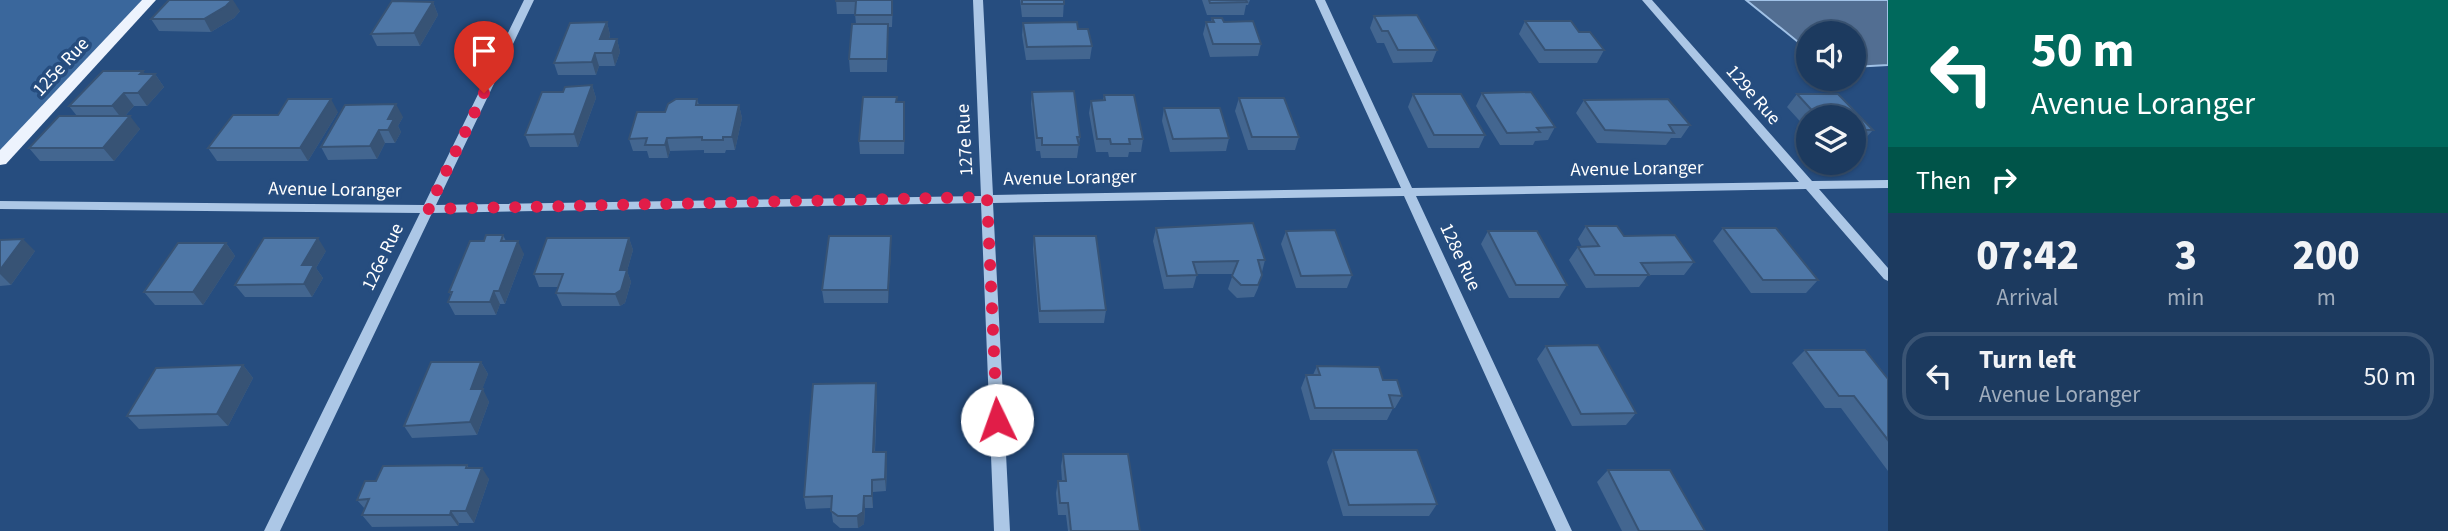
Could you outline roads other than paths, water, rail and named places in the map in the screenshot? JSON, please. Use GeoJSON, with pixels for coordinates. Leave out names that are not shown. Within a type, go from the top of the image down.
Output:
{"type":"FeatureCollection","features":[{"type":"Feature","properties":{"kind":"main road","name":"125e Rue"},"geometry":{"type":"LineString","coordinates":[[0,160],[149,0]]}},
{"type":"Feature","properties":{"kind":"street","name":"126e Rue"},"geometry":{"type":"LineString","coordinates":[[272,531],[529,0]]}},
{"type":"Feature","properties":{"kind":"street","name":"127e Rue"},"geometry":{"type":"LineString","coordinates":[[978,0],[1002,531]]}},
{"type":"Feature","properties":{"kind":"street","name":"128e Rue"},"geometry":{"type":"LineString","coordinates":[[1320,0],[1564,531]]}},
{"type":"Feature","properties":{"kind":"street","name":"129e Rue"},"geometry":{"type":"LineString","coordinates":[[1647,0],[1888,276]]}},
{"type":"Feature","properties":{"kind":"street","name":"Avenue Loranger"},"geometry":{"type":"LineString","coordinates":[[0,205],[428,209],[987,197],[1888,184]]}}]}
